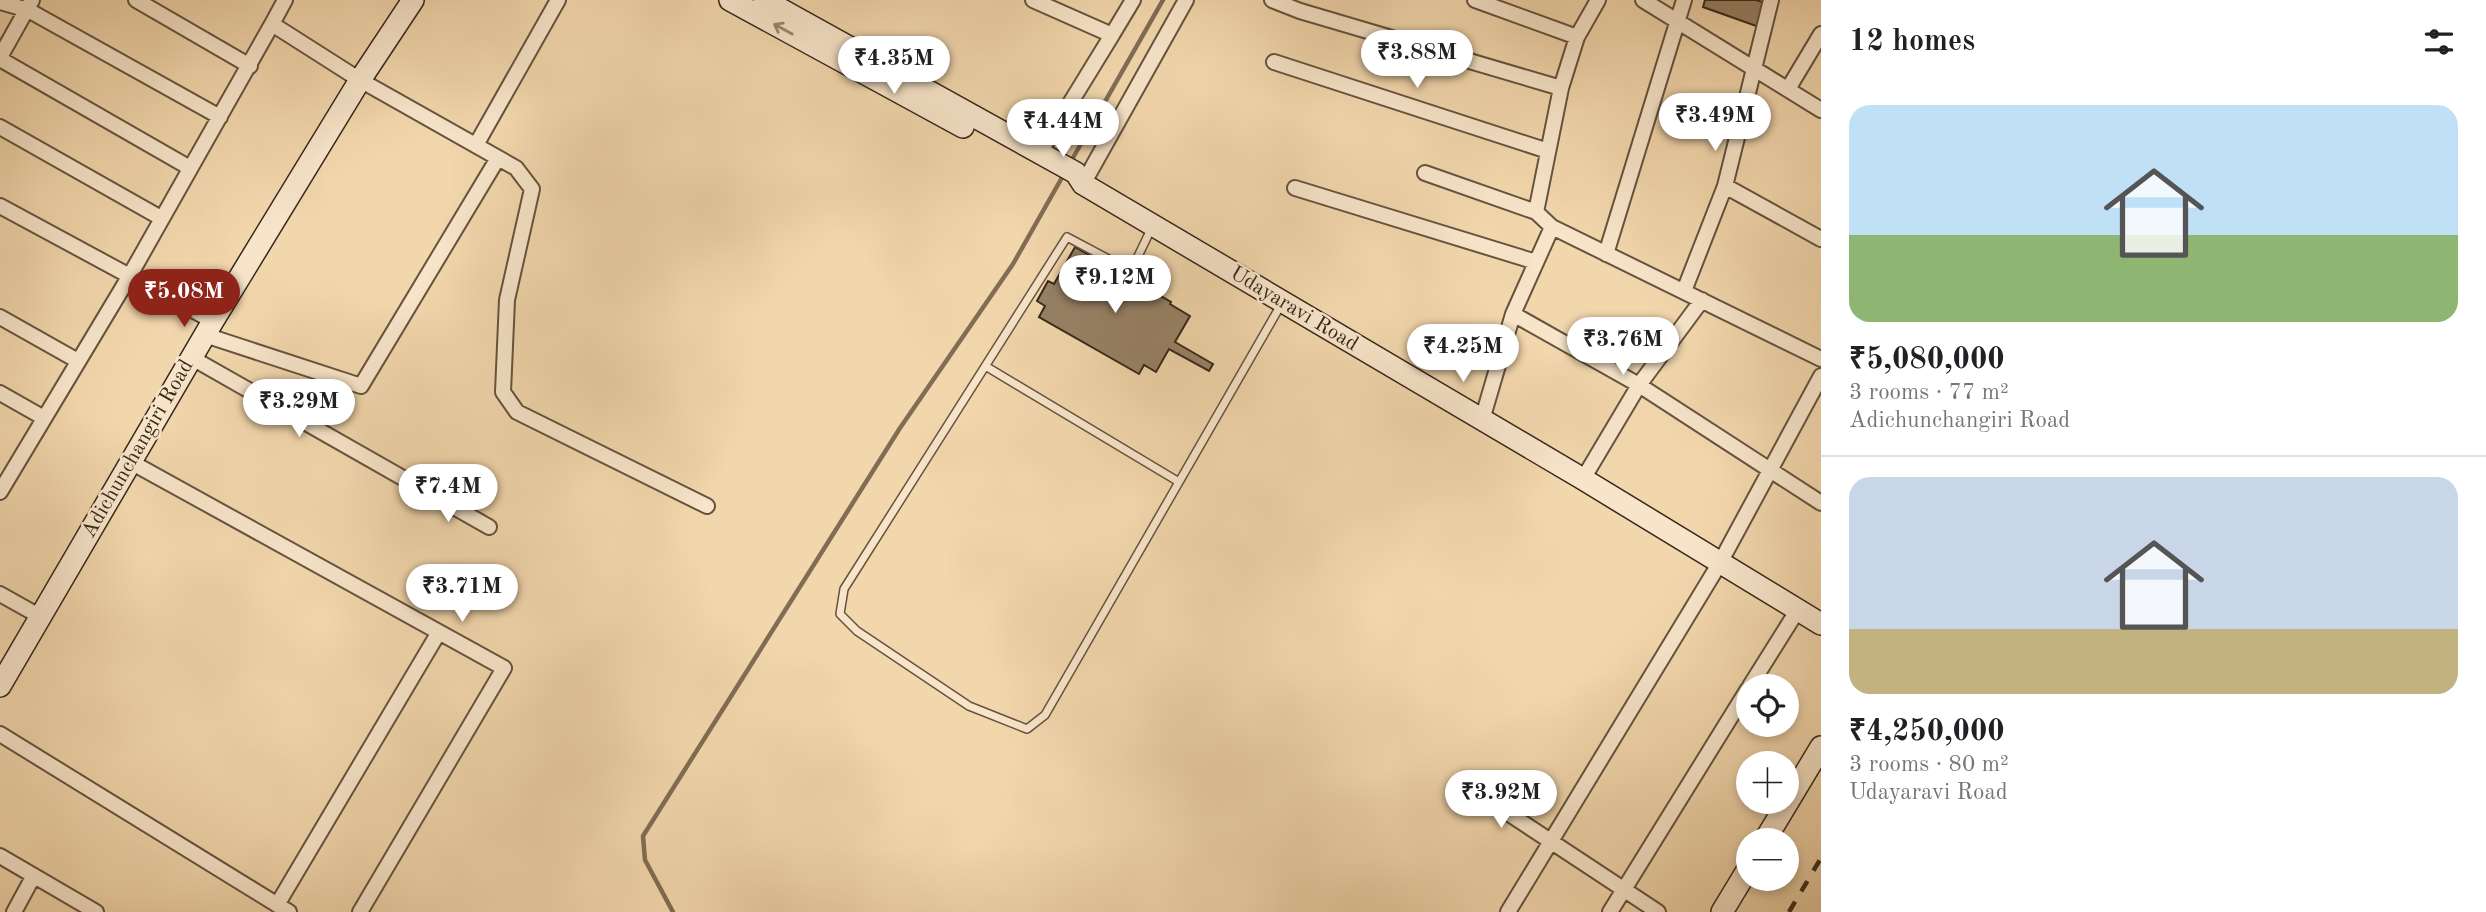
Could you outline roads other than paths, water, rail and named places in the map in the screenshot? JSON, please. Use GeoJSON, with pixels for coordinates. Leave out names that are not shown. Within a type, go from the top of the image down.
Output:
{"type":"FeatureCollection","features":[{"type":"Feature","properties":{"kind":"street"},"geometry":{"type":"LineString","coordinates":[[136,0],[250,66]]}},
{"type":"Feature","properties":{"kind":"street"},"geometry":{"type":"LineString","coordinates":[[0,492],[129,277],[285,0]]}},
{"type":"Feature","properties":{"kind":"street","name":"Adichunchangiri Road"},"geometry":{"type":"LineString","coordinates":[[1,681],[209,328],[360,80],[413,0]]}},
{"type":"Feature","properties":{"kind":"street"},"geometry":{"type":"LineString","coordinates":[[476,145],[558,0]]}},
{"type":"Feature","properties":{"kind":"street"},"geometry":{"type":"LineString","coordinates":[[730,0],[1040,159],[1133,0]]}},
{"type":"Feature","properties":{"kind":"street","name":"Udayaravi Road"},"geometry":{"type":"LineString","coordinates":[[764,0],[1153,225],[1721,561],[1821,624]]}},
{"type":"Feature","properties":{"kind":"street"},"geometry":{"type":"LineString","coordinates":[[1076,181],[1186,0]]}},
{"type":"Feature","properties":{"kind":"street"},"geometry":{"type":"LineString","coordinates":[[1272,0],[1300,11],[1562,88]]}},
{"type":"Feature","properties":{"kind":"street"},"geometry":{"type":"LineString","coordinates":[[1475,0],[1577,37]]}},
{"type":"Feature","properties":{"kind":"street"},"geometry":{"type":"LineString","coordinates":[[1536,212],[1562,88],[1577,37],[1598,0]]}},
{"type":"Feature","properties":{"kind":"street"},"geometry":{"type":"LineString","coordinates":[[1643,0],[1821,110]]}},
{"type":"Feature","properties":{"kind":"street"},"geometry":{"type":"LineString","coordinates":[[1606,254],[1684,0]]}},
{"type":"Feature","properties":{"kind":"street"},"geometry":{"type":"LineString","coordinates":[[1684,291],[1725,186],[1771,0]]}},
{"type":"Feature","properties":{"kind":"street"},"geometry":{"type":"LineString","coordinates":[[0,2],[30,5],[220,117]]}},
{"type":"Feature","properties":{"kind":"street"},"geometry":{"type":"LineString","coordinates":[[1040,2],[1112,35]]}},
{"type":"Feature","properties":{"kind":"street"},"geometry":{"type":"LineString","coordinates":[[30,5],[0,58],[190,169]]}},
{"type":"Feature","properties":{"kind":"street"},"geometry":{"type":"LineString","coordinates":[[272,24],[360,80],[516,168],[532,189],[507,300],[503,392],[517,412],[602,457],[707,506]]}},
{"type":"Feature","properties":{"kind":"street"},"geometry":{"type":"LineString","coordinates":[[1788,89],[1821,34]]}},
{"type":"Feature","properties":{"kind":"street"},"geometry":{"type":"LineString","coordinates":[[1274,62],[1548,151]]}},
{"type":"Feature","properties":{"kind":"street"},"geometry":{"type":"LineString","coordinates":[[0,127],[161,218]]}},
{"type":"Feature","properties":{"kind":"street"},"geometry":{"type":"LineString","coordinates":[[0,206],[129,277],[209,328],[361,386],[498,158]]}},
{"type":"Feature","properties":{"kind":"street"},"geometry":{"type":"LineString","coordinates":[[1425,173],[1536,212],[1552,227],[1821,359]]}},
{"type":"Feature","properties":{"kind":"street"},"geometry":{"type":"LineString","coordinates":[[1725,186],[1821,239]]}},
{"type":"Feature","properties":{"kind":"street"},"geometry":{"type":"LineString","coordinates":[[1295,188],[1536,262]]}},
{"type":"Feature","properties":{"kind":"street"},"geometry":{"type":"LineString","coordinates":[[1482,420],[1513,314],[1552,227]]}},
{"type":"Feature","properties":{"kind":"street"},"geometry":{"type":"LineString","coordinates":[[1583,479],[1639,385],[1702,300]]}},
{"type":"Feature","properties":{"kind":"street"},"geometry":{"type":"LineString","coordinates":[[1513,314],[1639,385],[1821,503]]}},
{"type":"Feature","properties":{"kind":"street"},"geometry":{"type":"LineString","coordinates":[[0,317],[78,361]]}},
{"type":"Feature","properties":{"kind":"street"},"geometry":{"type":"LineString","coordinates":[[192,358],[489,527]]}},
{"type":"Feature","properties":{"kind":"street"},"geometry":{"type":"LineString","coordinates":[[1508,912],[1721,561],[1821,376]]}},
{"type":"Feature","properties":{"kind":"street"},"geometry":{"type":"LineString","coordinates":[[0,393],[44,418]]}},
{"type":"Feature","properties":{"kind":"street"},"geometry":{"type":"LineString","coordinates":[[0,460],[14,468]]}},
{"type":"Feature","properties":{"kind":"street"},"geometry":{"type":"LineString","coordinates":[[130,461],[505,668],[360,912]]}},
{"type":"Feature","properties":{"kind":"street"},"geometry":{"type":"LineString","coordinates":[[0,594],[41,617]]}},
{"type":"Feature","properties":{"kind":"street"},"geometry":{"type":"LineString","coordinates":[[1757,674],[1797,611]]}},
{"type":"Feature","properties":{"kind":"street"},"geometry":{"type":"LineString","coordinates":[[0,734],[283,909],[439,632]]}},
{"type":"Feature","properties":{"kind":"street"},"geometry":{"type":"LineString","coordinates":[[1610,912],[1736,708]]}},
{"type":"Feature","properties":{"kind":"street"},"geometry":{"type":"LineString","coordinates":[[1773,828],[1821,747]]}},
{"type":"Feature","properties":{"kind":"street"},"geometry":{"type":"LineString","coordinates":[[1470,788],[1658,912]]}},
{"type":"Feature","properties":{"kind":"street"},"geometry":{"type":"LineString","coordinates":[[0,856],[96,912]]}},
{"type":"Feature","properties":{"kind":"street"},"geometry":{"type":"LineString","coordinates":[[14,912],[33,877]]}},
{"type":"Feature","properties":{"kind":"street"},"geometry":{"type":"LineString","coordinates":[[1722,912],[1736,889]]}},
{"type":"Feature","properties":{"kind":"lane"},"geometry":{"type":"LineString","coordinates":[[1153,225],[1130,271],[1067,237],[844,589],[840,614],[857,631],[969,706],[1027,729],[1045,715],[1283,302]]}},
{"type":"Feature","properties":{"kind":"lane"},"geometry":{"type":"LineString","coordinates":[[987,367],[1179,482]]}},
{"type":"Feature","properties":{"kind":"waterway"},"geometry":{"type":"LineString","coordinates":[[1070,163],[1163,0]]}},
{"type":"Feature","properties":{"kind":"waterway"},"geometry":{"type":"LineString","coordinates":[[673,912],[645,860],[643,836],[900,428],[1013,264],[1064,174]]}},
{"type":"Feature","properties":{"kind":"railway"},"geometry":{"type":"LineString","coordinates":[[1789,912],[1821,858]]}}]}
